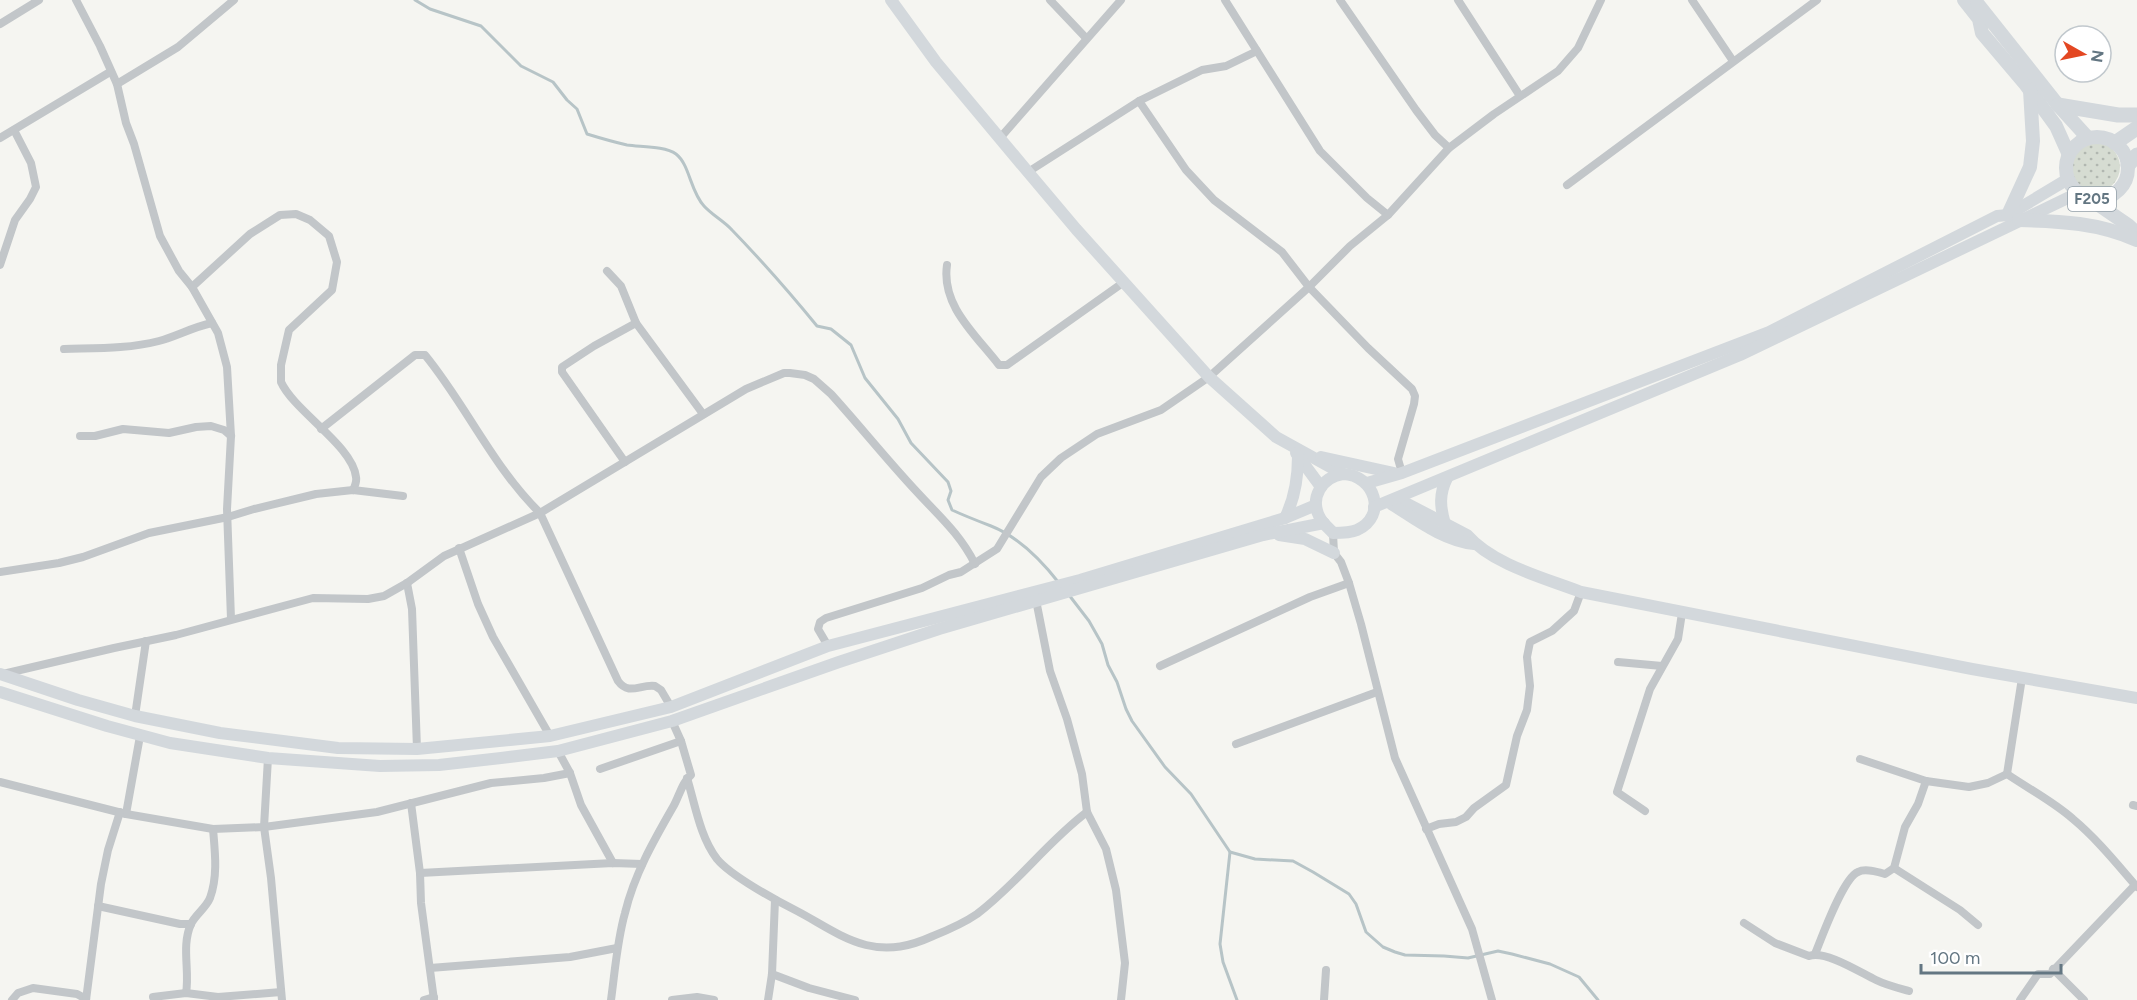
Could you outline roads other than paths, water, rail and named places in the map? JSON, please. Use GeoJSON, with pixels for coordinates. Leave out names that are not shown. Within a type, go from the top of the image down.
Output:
{"type":"FeatureCollection","features":[{"type":"Feature","properties":{"kind":"highway"},"geometry":{"type":"LineString","coordinates":[[2058,105],[2118,115],[2137,115]]}},
{"type":"Feature","properties":{"kind":"highway"},"geometry":{"type":"LineString","coordinates":[[2115,143],[2137,128]]}},
{"type":"Feature","properties":{"kind":"main road"},"geometry":{"type":"LineString","coordinates":[[891,0],[914,34],[1028,172],[1209,377],[1276,437],[1299,452],[1343,474],[1356,476],[1367,483],[1373,494],[1374,507],[1369,521],[1349,532],[1333,533],[1324,524],[1316,506],[1321,486],[1330,478],[1343,474]]}},
{"type":"Feature","properties":{"kind":"main road","name":"F205"},"geometry":{"type":"LineString","coordinates":[[1964,0],[1979,19],[1982,33],[2030,90],[2056,126],[2069,155],[2066,171],[2068,179],[2084,196],[2137,233]]}},
{"type":"Feature","properties":{"kind":"main road"},"geometry":{"type":"LineString","coordinates":[[1975,0],[2058,105],[2088,138]]}},
{"type":"Feature","properties":{"kind":"main road"},"geometry":{"type":"LineString","coordinates":[[2014,217],[2030,167],[2033,141],[2030,90]]}},
{"type":"Feature","properties":{"kind":"main road"},"geometry":{"type":"LineString","coordinates":[[2069,155],[2073,147],[2088,138],[2102,137],[2115,143]]}},
{"type":"Feature","properties":{"kind":"main road","name":"F205"},"geometry":{"type":"LineString","coordinates":[[2115,143],[2131,165],[2137,187]]}},
{"type":"Feature","properties":{"kind":"main road","name":"F205"},"geometry":{"type":"LineString","coordinates":[[2084,196],[2100,199],[2110,197],[2124,183],[2131,165]]}},
{"type":"Feature","properties":{"kind":"main road"},"geometry":{"type":"LineString","coordinates":[[1374,507],[1740,355],[2014,217],[2068,179]]}},
{"type":"Feature","properties":{"kind":"main road"},"geometry":{"type":"LineString","coordinates":[[2014,217],[2084,196]]}},
{"type":"Feature","properties":{"kind":"main road"},"geometry":{"type":"LineString","coordinates":[[1367,483],[1400,474],[1769,332],[1997,216],[2097,226],[2137,240]]}},
{"type":"Feature","properties":{"kind":"main road"},"geometry":{"type":"LineString","coordinates":[[1299,452],[1400,474]]}},
{"type":"Feature","properties":{"kind":"main road"},"geometry":{"type":"LineString","coordinates":[[1299,452],[1321,486]]}},
{"type":"Feature","properties":{"kind":"main road"},"geometry":{"type":"LineString","coordinates":[[1285,518],[1292,503],[1299,452]]}},
{"type":"Feature","properties":{"kind":"main road"},"geometry":{"type":"LineString","coordinates":[[1445,524],[1441,511],[1441,495],[1448,478]]}},
{"type":"Feature","properties":{"kind":"main road"},"geometry":{"type":"LineString","coordinates":[[1393,500],[1467,535],[1488,553],[1527,572],[1581,592],[2022,678],[2137,698]]}},
{"type":"Feature","properties":{"kind":"main road"},"geometry":{"type":"LineString","coordinates":[[1393,500],[1417,520],[1459,542],[1474,543]]}},
{"type":"Feature","properties":{"kind":"main road"},"geometry":{"type":"LineString","coordinates":[[1079,585],[1316,506]]}},
{"type":"Feature","properties":{"kind":"main road"},"geometry":{"type":"LineString","coordinates":[[0,692],[140,736],[170,743],[268,758],[369,765],[438,765],[558,751],[672,721],[850,658],[1037,597],[1263,535],[1324,524]]}},
{"type":"Feature","properties":{"kind":"main road"},"geometry":{"type":"LineString","coordinates":[[1263,535],[1305,539],[1334,553]]}},
{"type":"Feature","properties":{"kind":"main road"},"geometry":{"type":"LineString","coordinates":[[1,674],[135,716],[220,734],[338,748],[417,749],[550,736],[671,706],[828,646],[1037,597]]}},
{"type":"Feature","properties":{"kind":"street"},"geometry":{"type":"LineString","coordinates":[[0,24],[39,0]]}},
{"type":"Feature","properties":{"kind":"street"},"geometry":{"type":"LineString","coordinates":[[76,0],[117,84],[126,123],[160,236],[179,271],[192,286],[218,333],[227,367],[231,435],[228,517],[231,619]]}},
{"type":"Feature","properties":{"kind":"street"},"geometry":{"type":"LineString","coordinates":[[117,84],[178,47],[234,0]]}},
{"type":"Feature","properties":{"kind":"street"},"geometry":{"type":"LineString","coordinates":[[1050,0],[1086,38]]}},
{"type":"Feature","properties":{"kind":"street"},"geometry":{"type":"LineString","coordinates":[[1000,138],[1120,0]]}},
{"type":"Feature","properties":{"kind":"street"},"geometry":{"type":"LineString","coordinates":[[1225,0],[1320,151],[1367,198],[1388,214]]}},
{"type":"Feature","properties":{"kind":"street"},"geometry":{"type":"LineString","coordinates":[[1340,0],[1416,110],[1435,135],[1449,148]]}},
{"type":"Feature","properties":{"kind":"street"},"geometry":{"type":"LineString","coordinates":[[1458,0],[1521,96]]}},
{"type":"Feature","properties":{"kind":"street"},"geometry":{"type":"LineString","coordinates":[[828,646],[818,629],[820,622],[826,618],[922,588],[975,564],[997,549],[1041,477],[1061,458],[1103,432],[1161,410],[1209,377],[1309,287],[1350,246],[1388,214],[1449,148],[1558,71],[1570,59],[1587,32],[1601,0]]}},
{"type":"Feature","properties":{"kind":"street"},"geometry":{"type":"LineString","coordinates":[[1692,0],[1733,61]]}},
{"type":"Feature","properties":{"kind":"street"},"geometry":{"type":"LineString","coordinates":[[1567,185],[1817,0]]}},
{"type":"Feature","properties":{"kind":"street"},"geometry":{"type":"LineString","coordinates":[[1028,172],[1139,101],[1202,70],[1226,66],[1257,51]]}},
{"type":"Feature","properties":{"kind":"street"},"geometry":{"type":"LineString","coordinates":[[0,138],[110,72]]}},
{"type":"Feature","properties":{"kind":"street"},"geometry":{"type":"LineString","coordinates":[[1139,101],[1186,170],[1214,200],[1282,252],[1309,287],[1368,348],[1412,389],[1415,396],[1414,404],[1398,459],[1400,474]]}},
{"type":"Feature","properties":{"kind":"street"},"geometry":{"type":"LineString","coordinates":[[0,265],[15,220],[36,187],[31,164],[14,130]]}},
{"type":"Feature","properties":{"kind":"street"},"geometry":{"type":"LineString","coordinates":[[192,286],[250,234],[280,214],[296,214],[310,220],[328,236],[338,262],[332,290],[289,330],[280,379],[282,385],[346,455],[354,467],[356,483],[352,490]]}},
{"type":"Feature","properties":{"kind":"street"},"geometry":{"type":"LineString","coordinates":[[947,265],[948,290],[965,324],[999,365],[1003,366],[1124,282]]}},
{"type":"Feature","properties":{"kind":"street"},"geometry":{"type":"LineString","coordinates":[[607,271],[621,286],[636,323],[704,414]]}},
{"type":"Feature","properties":{"kind":"street"},"geometry":{"type":"LineString","coordinates":[[64,349],[139,345],[212,323]]}},
{"type":"Feature","properties":{"kind":"street"},"geometry":{"type":"LineString","coordinates":[[625,462],[562,372],[562,367],[636,323]]}},
{"type":"Feature","properties":{"kind":"street"},"geometry":{"type":"LineString","coordinates":[[321,429],[415,355],[425,355],[501,466],[540,513],[618,681],[623,688],[627,689],[655,686],[661,690],[671,706]]}},
{"type":"Feature","properties":{"kind":"street"},"geometry":{"type":"LineString","coordinates":[[1,674],[176,635],[313,598],[368,599],[384,596],[459,548],[540,513],[746,389],[784,373],[805,375],[814,379],[838,403],[917,493],[945,519],[968,550],[975,564]]}},
{"type":"Feature","properties":{"kind":"street"},"geometry":{"type":"LineString","coordinates":[[80,436],[95,436],[123,429],[160,434],[211,426],[231,435]]}},
{"type":"Feature","properties":{"kind":"street"},"geometry":{"type":"LineString","coordinates":[[0,572],[59,563],[83,557],[149,532],[228,517],[316,494],[352,490],[403,496]]}},
{"type":"Feature","properties":{"kind":"street"},"geometry":{"type":"LineString","coordinates":[[1333,533],[1334,553],[1341,562],[1349,583],[1395,758],[1472,929],[1492,1000]]}},
{"type":"Feature","properties":{"kind":"street"},"geometry":{"type":"LineString","coordinates":[[459,548],[478,604],[493,637],[550,736]]}},
{"type":"Feature","properties":{"kind":"street"},"geometry":{"type":"LineString","coordinates":[[407,583],[412,609],[417,749]]}},
{"type":"Feature","properties":{"kind":"street"},"geometry":{"type":"LineString","coordinates":[[1160,666],[1310,597],[1349,583]]}},
{"type":"Feature","properties":{"kind":"street"},"geometry":{"type":"LineString","coordinates":[[1426,829],[1439,824],[1456,822],[1466,817],[1474,808],[1506,785],[1517,736],[1527,710],[1530,686],[1527,657],[1530,642],[1552,631],[1574,610],[1581,592]]}},
{"type":"Feature","properties":{"kind":"street"},"geometry":{"type":"LineString","coordinates":[[1037,597],[1050,671],[1068,719],[1082,774],[1087,812],[1106,849],[1116,890],[1125,963],[1121,1000]]}},
{"type":"Feature","properties":{"kind":"street"},"geometry":{"type":"LineString","coordinates":[[1645,811],[1617,792],[1650,689],[1678,639],[1682,613]]}},
{"type":"Feature","properties":{"kind":"street"},"geometry":{"type":"LineString","coordinates":[[135,716],[143,675],[146,641]]}},
{"type":"Feature","properties":{"kind":"street"},"geometry":{"type":"LineString","coordinates":[[1618,662],[1662,666]]}},
{"type":"Feature","properties":{"kind":"street"},"geometry":{"type":"LineString","coordinates":[[2007,774],[2022,678]]}},
{"type":"Feature","properties":{"kind":"street"},"geometry":{"type":"LineString","coordinates":[[1236,744],[1377,692]]}},
{"type":"Feature","properties":{"kind":"street"},"geometry":{"type":"LineString","coordinates":[[610,1000],[625,911],[642,864],[687,778],[691,775],[681,741],[672,721]]}},
{"type":"Feature","properties":{"kind":"street"},"geometry":{"type":"LineString","coordinates":[[12,1000],[18,993],[33,988],[77,994],[86,1000],[108,850],[123,813],[140,736]]}},
{"type":"Feature","properties":{"kind":"street"},"geometry":{"type":"LineString","coordinates":[[600,768],[681,741]]}},
{"type":"Feature","properties":{"kind":"street"},"geometry":{"type":"LineString","coordinates":[[558,751],[570,773],[581,806],[613,863]]}},
{"type":"Feature","properties":{"kind":"street"},"geometry":{"type":"LineString","coordinates":[[153,997],[186,993],[218,997],[281,996],[271,878],[264,827],[268,758]]}},
{"type":"Feature","properties":{"kind":"street"},"geometry":{"type":"LineString","coordinates":[[1860,759],[1926,781],[1970,786],[1988,783],[2007,774]]}},
{"type":"Feature","properties":{"kind":"street"},"geometry":{"type":"LineString","coordinates":[[0,782],[123,813],[213,830],[264,827],[377,812],[491,783],[570,773]]}},
{"type":"Feature","properties":{"kind":"street"},"geometry":{"type":"LineString","coordinates":[[2007,774],[2071,817],[2096,840],[2136,886],[2050,974],[2038,974],[2020,1000]]}},
{"type":"Feature","properties":{"kind":"street"},"geometry":{"type":"LineString","coordinates":[[687,778],[706,840],[718,861],[775,900],[849,940],[880,948],[907,946],[946,931],[977,914],[1052,841],[1087,812]]}},
{"type":"Feature","properties":{"kind":"street"},"geometry":{"type":"LineString","coordinates":[[1815,954],[1841,890],[1850,878],[1858,871],[1886,874],[1894,868],[1905,827],[1918,804],[1926,781]]}},
{"type":"Feature","properties":{"kind":"street"},"geometry":{"type":"LineString","coordinates":[[411,803],[434,998],[424,1000]]}},
{"type":"Feature","properties":{"kind":"street"},"geometry":{"type":"LineString","coordinates":[[186,993],[186,947],[190,924],[209,899],[216,869],[213,830]]}},
{"type":"Feature","properties":{"kind":"street"},"geometry":{"type":"LineString","coordinates":[[420,873],[613,863],[642,864]]}},
{"type":"Feature","properties":{"kind":"street"},"geometry":{"type":"LineString","coordinates":[[1894,868],[1960,910],[1978,926]]}},
{"type":"Feature","properties":{"kind":"street"},"geometry":{"type":"LineString","coordinates":[[768,1000],[772,974],[775,900]]}},
{"type":"Feature","properties":{"kind":"street"},"geometry":{"type":"LineString","coordinates":[[98,906],[180,924],[190,924]]}},
{"type":"Feature","properties":{"kind":"street"},"geometry":{"type":"LineString","coordinates":[[1744,922],[1775,943],[1809,956],[1815,954],[1860,971],[1878,981],[1909,991]]}},
{"type":"Feature","properties":{"kind":"street"},"geometry":{"type":"LineString","coordinates":[[430,968],[570,957],[617,948]]}},
{"type":"Feature","properties":{"kind":"street"},"geometry":{"type":"LineString","coordinates":[[2053,969],[2084,1000]]}},
{"type":"Feature","properties":{"kind":"street"},"geometry":{"type":"LineString","coordinates":[[1324,1000],[1326,970]]}},
{"type":"Feature","properties":{"kind":"street"},"geometry":{"type":"LineString","coordinates":[[772,974],[809,988],[855,1000]]}},
{"type":"Feature","properties":{"kind":"street"},"geometry":{"type":"LineString","coordinates":[[77,994],[87,988]]}},
{"type":"Feature","properties":{"kind":"street"},"geometry":{"type":"LineString","coordinates":[[672,1000],[697,998],[714,1000]]}},
{"type":"Feature","properties":{"kind":"waterway"},"geometry":{"type":"LineString","coordinates":[[415,0],[430,9],[481,26],[521,66],[553,82],[577,109],[587,134],[627,145],[653,147],[676,154],[681,159],[699,200],[704,206],[729,227],[776,277],[817,326],[831,329],[851,345],[865,378],[898,419],[911,443],[948,482],[951,491],[948,500],[952,510],[1011,536],[1037,558],[1059,583]]}},
{"type":"Feature","properties":{"kind":"waterway"},"geometry":{"type":"LineString","coordinates":[[1069,595],[1089,621],[1102,644],[1108,665],[1132,721],[1165,767],[1191,794],[1230,852],[1255,859],[1293,861],[1313,872],[1349,894],[1356,904],[1366,932],[1383,947],[1395,952],[1405,955],[1468,958],[1498,951],[1512,954],[1550,964],[1579,977],[1598,1000]]}},
{"type":"Feature","properties":{"kind":"waterway"},"geometry":{"type":"LineString","coordinates":[[1230,852],[1220,944],[1223,962],[1237,1000]]}}]}
